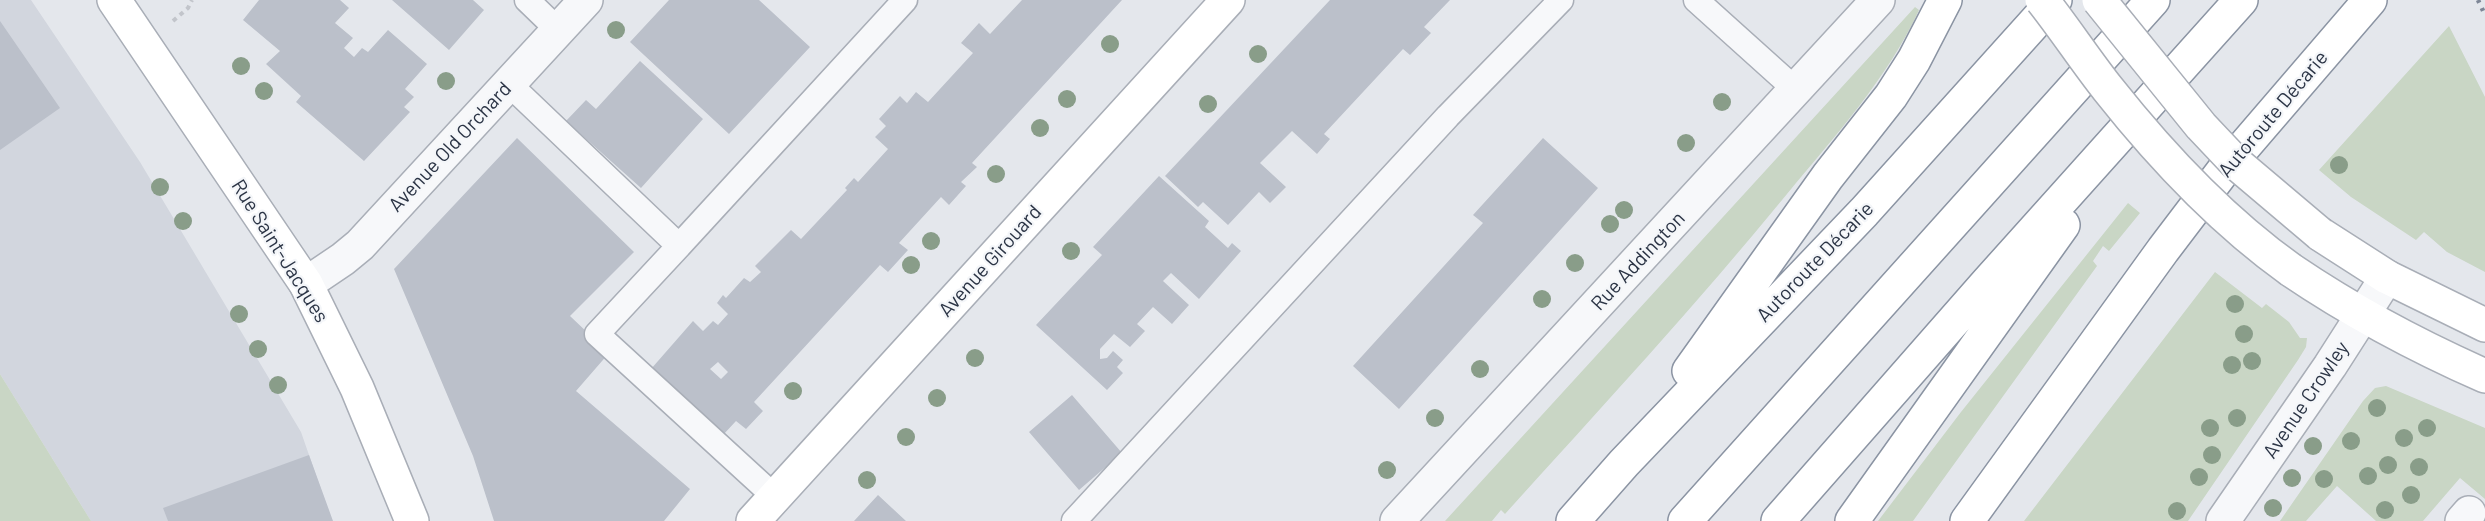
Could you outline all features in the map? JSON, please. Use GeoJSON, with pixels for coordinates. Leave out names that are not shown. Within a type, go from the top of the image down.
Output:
{"type":"FeatureCollection","features":[{"type":"Feature","properties":{"kind":"main road","name":"Rue Saint-Jacques"},"geometry":{"type":"LineString","coordinates":[[114,0],[306,284],[357,388],[412,521]]}},
{"type":"Feature","properties":{"kind":"main road","name":"Avenue Girouard"},"geometry":{"type":"LineString","coordinates":[[753,521],[1228,0]]}},
{"type":"Feature","properties":{"kind":"main road"},"geometry":{"type":"LineString","coordinates":[[1624,463],[1828,176],[1891,96],[1920,50],[1944,0]]}},
{"type":"Feature","properties":{"kind":"main road"},"geometry":{"type":"LineString","coordinates":[[2042,0],[2106,87],[2163,156],[2223,213],[2291,270],[2363,316],[2398,336],[2485,376]]}},
{"type":"Feature","properties":{"kind":"main road","name":"Autoroute Décarie"},"geometry":{"type":"LineString","coordinates":[[1573,521],[1624,463],[1864,212],[2055,0]]}},
{"type":"Feature","properties":{"kind":"main road"},"geometry":{"type":"LineString","coordinates":[[2099,0],[2160,78],[2236,163],[2320,234],[2388,277],[2485,325]]}},
{"type":"Feature","properties":{"kind":"main road"},"geometry":{"type":"LineString","coordinates":[[1685,521],[2154,0]]}},
{"type":"Feature","properties":{"kind":"main road"},"geometry":{"type":"LineString","coordinates":[[1778,521],[2241,0]]}},
{"type":"Feature","properties":{"kind":"main road","name":"Autoroute Décarie"},"geometry":{"type":"LineString","coordinates":[[1967,521],[2123,303],[2216,180],[2370,0]]}},
{"type":"Feature","properties":{"kind":"main road"},"geometry":{"type":"LineString","coordinates":[[1852,521],[2155,96]]}},
{"type":"Feature","properties":{"kind":"street","name":"Avenue Old Orchard"},"geometry":{"type":"LineString","coordinates":[[306,284],[343,259],[360,244],[586,0]]}},
{"type":"Feature","properties":{"kind":"street","name":"Rue Addington"},"geometry":{"type":"LineString","coordinates":[[1397,521],[1878,0]]}},
{"type":"Feature","properties":{"kind":"street","name":"Avenue Crowley"},"geometry":{"type":"LineString","coordinates":[[2223,521],[2388,277]]}},
{"type":"Feature","properties":{"kind":"lane"},"geometry":{"type":"LineString","coordinates":[[527,0],[558,30]]}},
{"type":"Feature","properties":{"kind":"lane"},"geometry":{"type":"LineString","coordinates":[[775,497],[597,334],[905,0]]}},
{"type":"Feature","properties":{"kind":"lane"},"geometry":{"type":"LineString","coordinates":[[1074,521],[1448,116],[1561,0]]}},
{"type":"Feature","properties":{"kind":"lane"},"geometry":{"type":"LineString","coordinates":[[1696,0],[1797,90]]}},
{"type":"Feature","properties":{"kind":"lane"},"geometry":{"type":"LineString","coordinates":[[508,84],[679,246]]}},
{"type":"Feature","properties":{"kind":"path"},"geometry":{"type":"LineString","coordinates":[[189,8],[192,0]]}},
{"type":"Feature","properties":{"kind":"shaded area"},"geometry":{"type":"Polygon","coordinates":[[[0,0],[31,0],[140,162],[301,432],[332,521],[91,521],[0,374],[0,0]]]}},
{"type":"Feature","properties":{"kind":"green space"},"geometry":{"type":"Polygon","coordinates":[[[1915,7],[1919,10],[1892,59],[1841,129],[1683,316],[1505,514],[1501,510],[1492,521],[1445,521],[1915,7]]]}},
{"type":"Feature","properties":{"kind":"green space"},"geometry":{"type":"Polygon","coordinates":[[[2449,26],[2485,97],[2485,272],[2447,252],[2424,232],[2416,240],[2351,197],[2319,170],[2449,26]]]}},
{"type":"Feature","properties":{"kind":"green space"},"geometry":{"type":"Polygon","coordinates":[[[2128,203],[2140,213],[2109,251],[2103,246],[2093,261],[2097,266],[1913,521],[1878,521],[1961,412],[2128,203]]]}},
{"type":"Feature","properties":{"kind":"green space"},"geometry":{"type":"Polygon","coordinates":[[[2215,272],[2262,308],[2266,304],[2289,322],[2300,338],[2307,338],[2306,347],[2298,360],[2188,521],[2024,521],[2215,272]]]}},
{"type":"Feature","properties":{"kind":"green space"},"geometry":{"type":"Polygon","coordinates":[[[0,374],[91,521],[0,521],[0,374]]]}},
{"type":"Feature","properties":{"kind":"green space"},"geometry":{"type":"Polygon","coordinates":[[[2386,386],[2485,428],[2485,499],[2460,478],[2423,521],[2376,521],[2337,486],[2306,521],[2280,521],[2363,401],[2375,388],[2386,386]]]}},
{"type":"Feature","properties":{"kind":"building"},"geometry":{"type":"Polygon","coordinates":[[[259,0],[340,0],[349,8],[335,23],[353,38],[344,48],[354,57],[362,48],[368,52],[388,30],[427,64],[405,89],[414,97],[404,107],[410,112],[364,161],[296,102],[301,96],[266,64],[280,51],[243,20],[259,0]]]}},
{"type":"Feature","properties":{"kind":"building"},"geometry":{"type":"Polygon","coordinates":[[[392,0],[473,0],[484,10],[449,50],[392,0]]]}},
{"type":"Feature","properties":{"kind":"building"},"geometry":{"type":"Polygon","coordinates":[[[669,0],[759,0],[810,47],[729,134],[630,42],[669,0]]]}},
{"type":"Feature","properties":{"kind":"building"},"geometry":{"type":"Polygon","coordinates":[[[1022,0],[1122,0],[972,163],[977,167],[961,182],[966,186],[949,205],[941,197],[899,243],[908,250],[888,272],[880,265],[754,402],[763,411],[746,429],[736,421],[723,435],[651,369],[693,321],[703,331],[713,321],[718,325],[728,314],[717,303],[723,295],[726,298],[744,278],[750,282],[761,272],[755,266],[791,230],[801,239],[847,190],[845,188],[854,178],[858,182],[888,149],[875,137],[886,126],[879,119],[900,96],[907,103],[916,92],[928,102],[973,53],[961,43],[979,23],[990,34],[1022,0]],[[718,362],[710,369],[721,379],[728,372],[718,362]]]}},
{"type":"Feature","properties":{"kind":"building"},"geometry":{"type":"Polygon","coordinates":[[[1330,0],[1450,0],[1424,27],[1431,33],[1410,55],[1403,49],[1324,134],[1330,139],[1317,154],[1292,131],[1260,163],[1286,187],[1270,203],[1259,192],[1228,225],[1203,202],[1198,207],[1165,176],[1330,0]]]}},
{"type":"Feature","properties":{"kind":"building"},"geometry":{"type":"Polygon","coordinates":[[[0,21],[60,108],[0,150],[0,21]]]}},
{"type":"Feature","properties":{"kind":"building"},"geometry":{"type":"Polygon","coordinates":[[[640,61],[703,119],[641,188],[566,121],[586,100],[596,109],[640,61]]]}},
{"type":"Feature","properties":{"kind":"building"},"geometry":{"type":"Polygon","coordinates":[[[517,138],[634,252],[570,316],[609,353],[576,391],[690,489],[664,521],[494,521],[473,456],[394,269],[517,138]]]}},
{"type":"Feature","properties":{"kind":"building"},"geometry":{"type":"Polygon","coordinates":[[[1543,138],[1598,188],[1399,409],[1353,366],[1483,223],[1473,215],[1543,138]]]}},
{"type":"Feature","properties":{"kind":"building"},"geometry":{"type":"Polygon","coordinates":[[[1159,176],[1209,221],[1205,227],[1228,248],[1232,243],[1241,251],[1199,299],[1171,273],[1163,281],[1189,305],[1172,324],[1153,307],[1137,324],[1145,331],[1130,347],[1114,334],[1100,349],[1100,359],[1107,358],[1113,351],[1123,360],[1117,367],[1123,373],[1107,390],[1036,325],[1102,255],[1093,247],[1159,176]]]}},
{"type":"Feature","properties":{"kind":"building"},"geometry":{"type":"Polygon","coordinates":[[[1072,395],[1122,453],[1079,490],[1029,432],[1072,395]]]}},
{"type":"Feature","properties":{"kind":"building"},"geometry":{"type":"Polygon","coordinates":[[[309,455],[333,521],[168,521],[163,508],[309,455]]]}},
{"type":"Feature","properties":{"kind":"building"},"geometry":{"type":"Polygon","coordinates":[[[878,495],[906,521],[854,521],[878,495]]]}},
{"type":"Feature","properties":{"kind":"railway"},"geometry":{"type":"LineString","coordinates":[[2478,0],[2485,15]]}}]}
